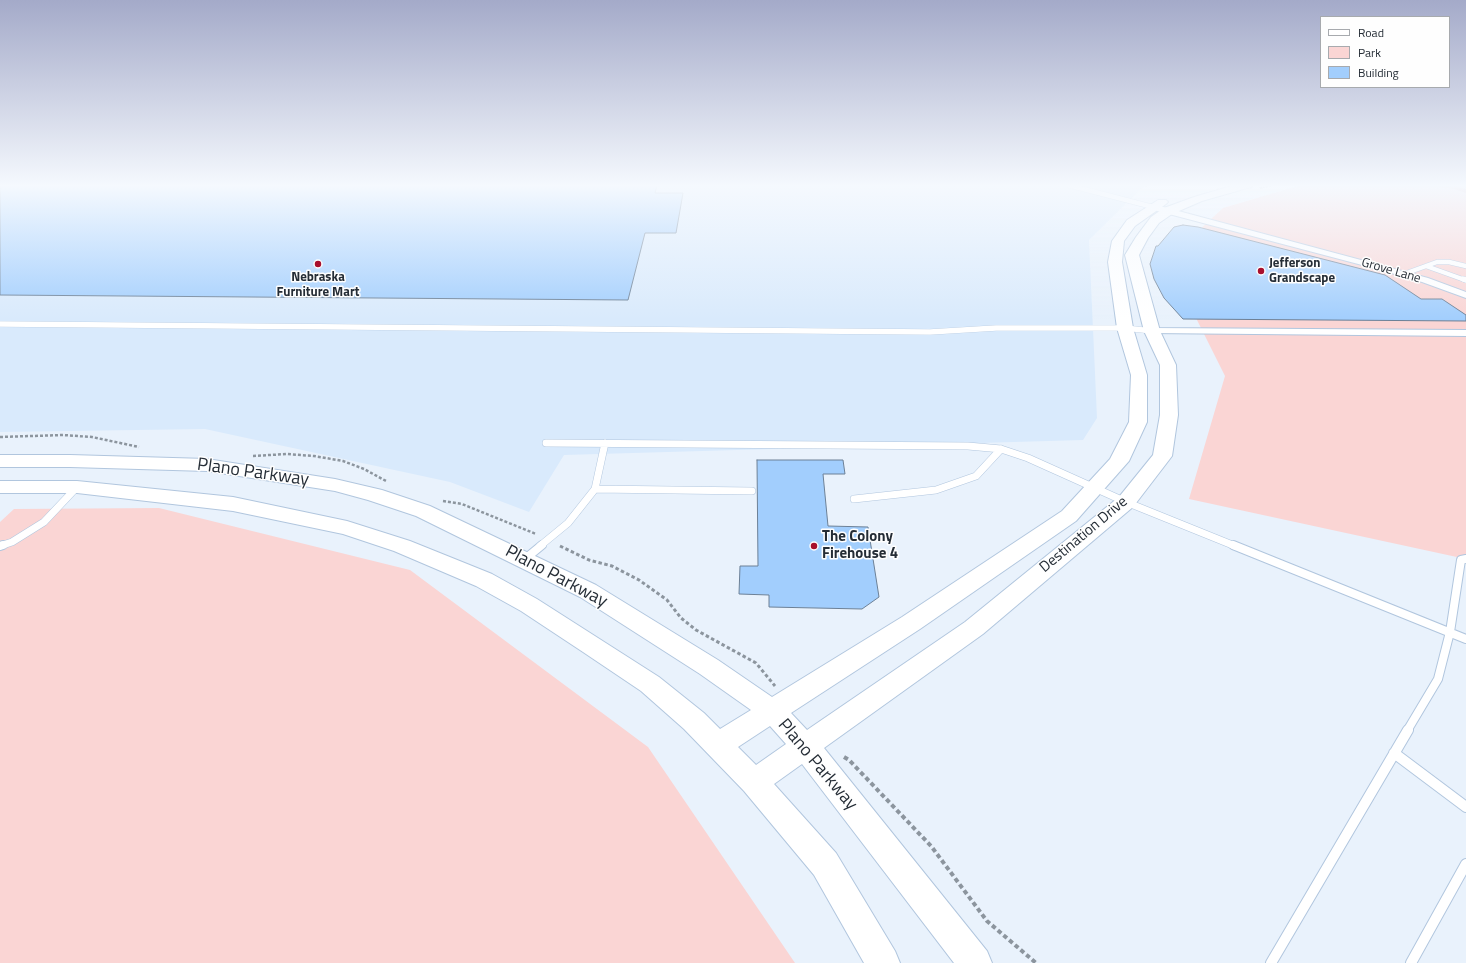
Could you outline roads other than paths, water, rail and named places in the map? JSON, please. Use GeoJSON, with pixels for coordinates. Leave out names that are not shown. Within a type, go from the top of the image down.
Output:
{"type":"FeatureCollection","features":[{"type":"Feature","properties":{"kind":"street","name":"Destination Drive"},"geometry":{"type":"LineString","coordinates":[[718,745],[911,623],[1069,516],[1119,461],[1138,422],[1139,375],[1125,328],[1114,262],[1118,241],[1126,230]]}},
{"type":"Feature","properties":{"kind":"street","name":"Destination Drive"},"geometry":{"type":"LineString","coordinates":[[754,782],[974,628],[1126,502],[1162,456],[1169,415],[1168,364],[1152,331],[1132,255],[1147,230]]}},
{"type":"Feature","properties":{"kind":"street","name":"Grove Lane"},"geometry":{"type":"LineString","coordinates":[[1251,230],[1404,274],[1466,296]]}},
{"type":"Feature","properties":{"kind":"street"},"geometry":{"type":"LineString","coordinates":[[1152,331],[1466,333]]}},
{"type":"Feature","properties":{"kind":"street","name":"Plano Parkway"},"geometry":{"type":"LineString","coordinates":[[0,461],[70,461],[207,465],[335,486],[375,495],[423,511],[588,590],[709,667],[772,711],[805,746],[975,963]]}},
{"type":"Feature","properties":{"kind":"street"},"geometry":{"type":"LineString","coordinates":[[0,487],[77,487],[233,504],[347,528],[402,546],[484,580],[534,608],[650,684],[694,721],[754,782],[826,864],[883,963]]}},
{"type":"Feature","properties":{"kind":"lane"},"geometry":{"type":"LineString","coordinates":[[1404,274],[1437,262],[1448,262],[1466,266]]}},
{"type":"Feature","properties":{"kind":"lane"},"geometry":{"type":"LineString","coordinates":[[1426,266],[1466,280]]}},
{"type":"Feature","properties":{"kind":"lane"},"geometry":{"type":"LineString","coordinates":[[0,324],[922,332],[996,328],[1125,328],[1152,331]]}},
{"type":"Feature","properties":{"kind":"lane"},"geometry":{"type":"LineString","coordinates":[[546,443],[968,446],[1001,449],[1028,458],[1126,502],[1466,639]]}},
{"type":"Feature","properties":{"kind":"lane"},"geometry":{"type":"LineString","coordinates":[[525,560],[568,523],[595,489],[605,443]]}},
{"type":"Feature","properties":{"kind":"lane"},"geometry":{"type":"LineString","coordinates":[[854,499],[936,490],[976,476],[1001,449]]}},
{"type":"Feature","properties":{"kind":"lane"},"geometry":{"type":"LineString","coordinates":[[0,546],[12,542],[44,522],[77,487]]}},
{"type":"Feature","properties":{"kind":"lane"},"geometry":{"type":"LineString","coordinates":[[595,489],[752,491]]}},
{"type":"Feature","properties":{"kind":"lane"},"geometry":{"type":"LineString","coordinates":[[1271,963],[1438,679],[1450,632],[1461,560],[1466,559]]}},
{"type":"Feature","properties":{"kind":"lane"},"geometry":{"type":"LineString","coordinates":[[1394,754],[1466,807]]}},
{"type":"Feature","properties":{"kind":"lane"},"geometry":{"type":"LineString","coordinates":[[1410,963],[1466,864]]}},
{"type":"Feature","properties":{"kind":"place","name":"Nebraska Furniture Mart"},"geometry":{"type":"Point","coordinates":[318,264]}},
{"type":"Feature","properties":{"kind":"place","name":"Jefferson Grandscape"},"geometry":{"type":"Point","coordinates":[1261,271]}},
{"type":"Feature","properties":{"kind":"place","name":"The Colony Firehouse 4"},"geometry":{"type":"Point","coordinates":[814,546]}}]}
